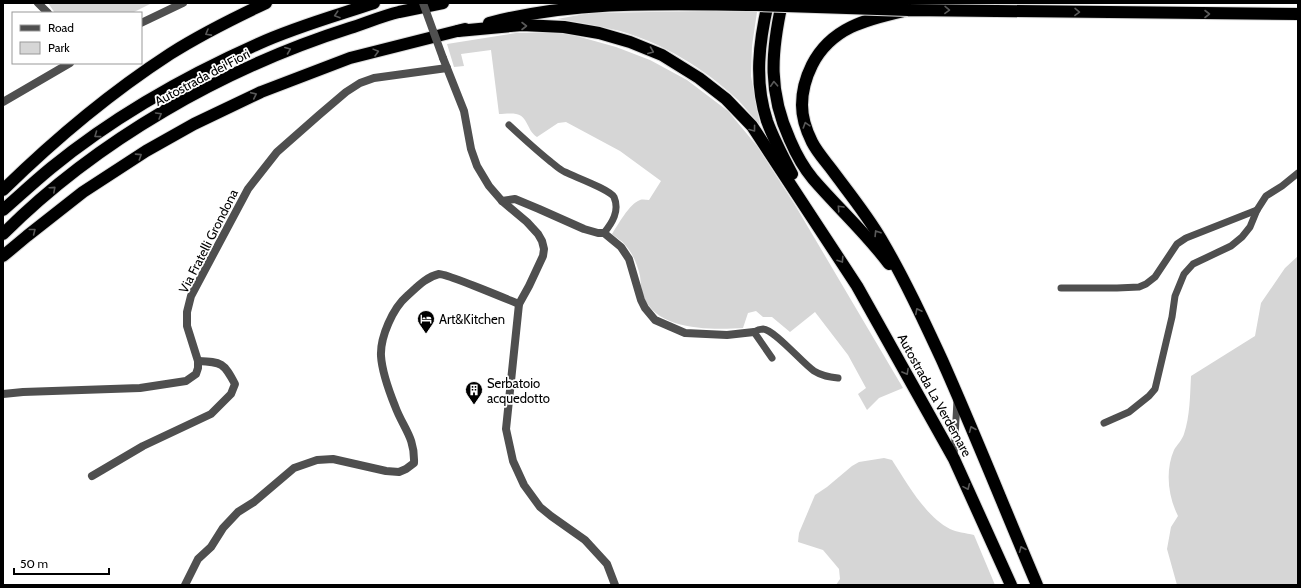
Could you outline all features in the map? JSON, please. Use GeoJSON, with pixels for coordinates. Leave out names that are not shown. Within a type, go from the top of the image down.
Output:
{"type":"FeatureCollection","features":[{"type":"Feature","properties":{"kind":"highway"},"geometry":{"type":"LineString","coordinates":[[3,190],[41,153],[100,104],[139,76],[170,54],[242,14],[266,3]]}},
{"type":"Feature","properties":{"kind":"highway","name":"Autostrada dei Fiori"},"geometry":{"type":"LineString","coordinates":[[3,210],[51,168],[116,122],[186,80],[258,44],[312,23],[374,3]]}},
{"type":"Feature","properties":{"kind":"highway","name":"Autostrada dei Fiori"},"geometry":{"type":"LineString","coordinates":[[3,234],[61,181],[125,135],[196,94],[266,59],[318,38],[398,13],[444,3]]}},
{"type":"Feature","properties":{"kind":"highway"},"geometry":{"type":"LineString","coordinates":[[782,3],[774,48],[774,91],[781,119],[788,138],[798,159],[813,179],[888,262],[909,292]]}},
{"type":"Feature","properties":{"kind":"highway"},"geometry":{"type":"LineString","coordinates":[[3,256],[83,192],[146,151],[194,124],[261,92],[350,58],[403,44],[458,32],[516,15],[577,7],[628,4],[763,4],[908,10],[1298,14]]}},
{"type":"Feature","properties":{"kind":"highway"},"geometry":{"type":"LineString","coordinates":[[763,4],[759,83],[767,121],[778,147],[819,227]]}},
{"type":"Feature","properties":{"kind":"highway"},"geometry":{"type":"LineString","coordinates":[[908,10],[874,18],[853,26],[836,35],[816,57],[809,72],[804,89],[802,106],[805,123],[812,144],[876,230],[909,292]]}},
{"type":"Feature","properties":{"kind":"highway"},"geometry":{"type":"LineString","coordinates":[[458,32],[522,25],[564,27],[599,33],[630,42],[662,55],[699,78],[726,98],[752,126],[819,227]]}},
{"type":"Feature","properties":{"kind":"highway","name":"Autostrada La Verdemare"},"geometry":{"type":"LineString","coordinates":[[819,227],[861,293],[954,459],[1011,585]]}},
{"type":"Feature","properties":{"kind":"highway","name":"Autostrada La Verdemare"},"geometry":{"type":"LineString","coordinates":[[909,292],[958,396],[1037,585]]}},
{"type":"Feature","properties":{"kind":"street"},"geometry":{"type":"LineString","coordinates":[[38,3],[47,12]]}},
{"type":"Feature","properties":{"kind":"street"},"geometry":{"type":"LineString","coordinates":[[142,23],[183,3]]}},
{"type":"Feature","properties":{"kind":"street"},"geometry":{"type":"LineString","coordinates":[[423,3],[464,112],[471,149],[477,166],[489,186],[502,201],[527,222],[538,234],[544,249],[543,256],[519,304],[506,429],[513,462],[524,485],[540,506],[551,516],[585,540],[607,564],[615,585]]}},
{"type":"Feature","properties":{"kind":"street"},"geometry":{"type":"LineString","coordinates":[[3,102],[68,64]]}},
{"type":"Feature","properties":{"kind":"street","name":"Via Fratelli Grondona"},"geometry":{"type":"LineString","coordinates":[[198,361],[187,326],[187,312],[191,296],[248,189],[277,152],[335,101],[360,83],[374,78],[447,68]]}},
{"type":"Feature","properties":{"kind":"street"},"geometry":{"type":"LineString","coordinates":[[502,201],[514,199],[584,229],[604,233],[621,247],[629,258],[641,300],[645,308],[655,320],[685,333],[727,335],[754,332]]}},
{"type":"Feature","properties":{"kind":"street"},"geometry":{"type":"LineString","coordinates":[[185,585],[198,559],[211,547],[223,528],[238,512],[254,502],[294,468],[317,460],[333,458],[386,471],[399,472],[414,463],[412,441],[395,407],[386,379],[381,356],[382,342],[391,319],[401,302],[428,277],[441,273],[519,304]]}},
{"type":"Feature","properties":{"kind":"street"},"geometry":{"type":"LineString","coordinates":[[3,394],[163,385],[186,381],[196,374],[198,361],[213,362],[226,367],[235,384],[231,394],[211,414],[143,446],[92,476]]}},
{"type":"Feature","properties":{"kind":"lane"},"geometry":{"type":"LineString","coordinates":[[509,125],[538,152],[563,172],[590,183],[613,196],[617,206],[615,215],[611,225],[604,233]]}},
{"type":"Feature","properties":{"kind":"lane"},"geometry":{"type":"LineString","coordinates":[[1104,423],[1129,412],[1149,396],[1155,389],[1169,332],[1175,296],[1184,274],[1193,264],[1230,246],[1242,237],[1250,226],[1257,210],[1266,196],[1282,186],[1298,173]]}},
{"type":"Feature","properties":{"kind":"lane"},"geometry":{"type":"LineString","coordinates":[[1061,288],[1139,287],[1155,277],[1177,244],[1186,238],[1257,210]]}},
{"type":"Feature","properties":{"kind":"lane"},"geometry":{"type":"LineString","coordinates":[[772,358],[754,332],[760,329],[765,329],[814,370],[827,377],[838,378]]}},
{"type":"Feature","properties":{"kind":"lane"},"geometry":{"type":"LineString","coordinates":[[954,459],[958,396]]}},
{"type":"Feature","properties":{"kind":"green space"},"geometry":{"type":"Polygon","coordinates":[[[48,3],[152,3],[134,12],[54,12],[48,3]]]}},
{"type":"Feature","properties":{"kind":"green space"},"geometry":{"type":"Polygon","coordinates":[[[712,11],[757,12],[752,46],[751,76],[760,125],[741,103],[712,78],[683,58],[668,50],[652,42],[620,31],[557,19],[590,13],[712,11]]]}},
{"type":"Feature","properties":{"kind":"green space"},"geometry":{"type":"Polygon","coordinates":[[[516,33],[566,33],[616,47],[650,60],[687,80],[728,111],[757,146],[795,205],[903,388],[879,398],[867,410],[858,394],[866,388],[848,355],[815,312],[790,332],[772,317],[763,317],[756,311],[748,313],[743,328],[717,329],[687,326],[673,322],[661,316],[651,308],[643,295],[637,264],[633,256],[625,244],[612,234],[624,215],[632,206],[640,200],[649,200],[661,181],[620,151],[566,122],[558,123],[537,137],[520,115],[499,114],[491,50],[461,54],[464,66],[454,67],[447,44],[516,33]]]}},
{"type":"Feature","properties":{"kind":"green space"},"geometry":{"type":"Polygon","coordinates":[[[1298,256],[1298,585],[1177,585],[1167,549],[1171,527],[1178,516],[1170,492],[1169,466],[1174,450],[1182,438],[1186,427],[1191,376],[1255,336],[1261,303],[1285,268],[1298,256]]]}},
{"type":"Feature","properties":{"kind":"green space"},"geometry":{"type":"Polygon","coordinates":[[[884,458],[892,460],[910,489],[932,516],[952,530],[974,535],[995,585],[836,585],[840,579],[839,569],[823,550],[798,542],[799,533],[815,495],[859,462],[884,458]]]}},
{"type":"Feature","properties":{"kind":"place","name":"Art&Kitchen"},"geometry":{"type":"Point","coordinates":[426,334]}},
{"type":"Feature","properties":{"kind":"place","name":"Serbatoio acquedotto"},"geometry":{"type":"Point","coordinates":[474,405]}}]}
